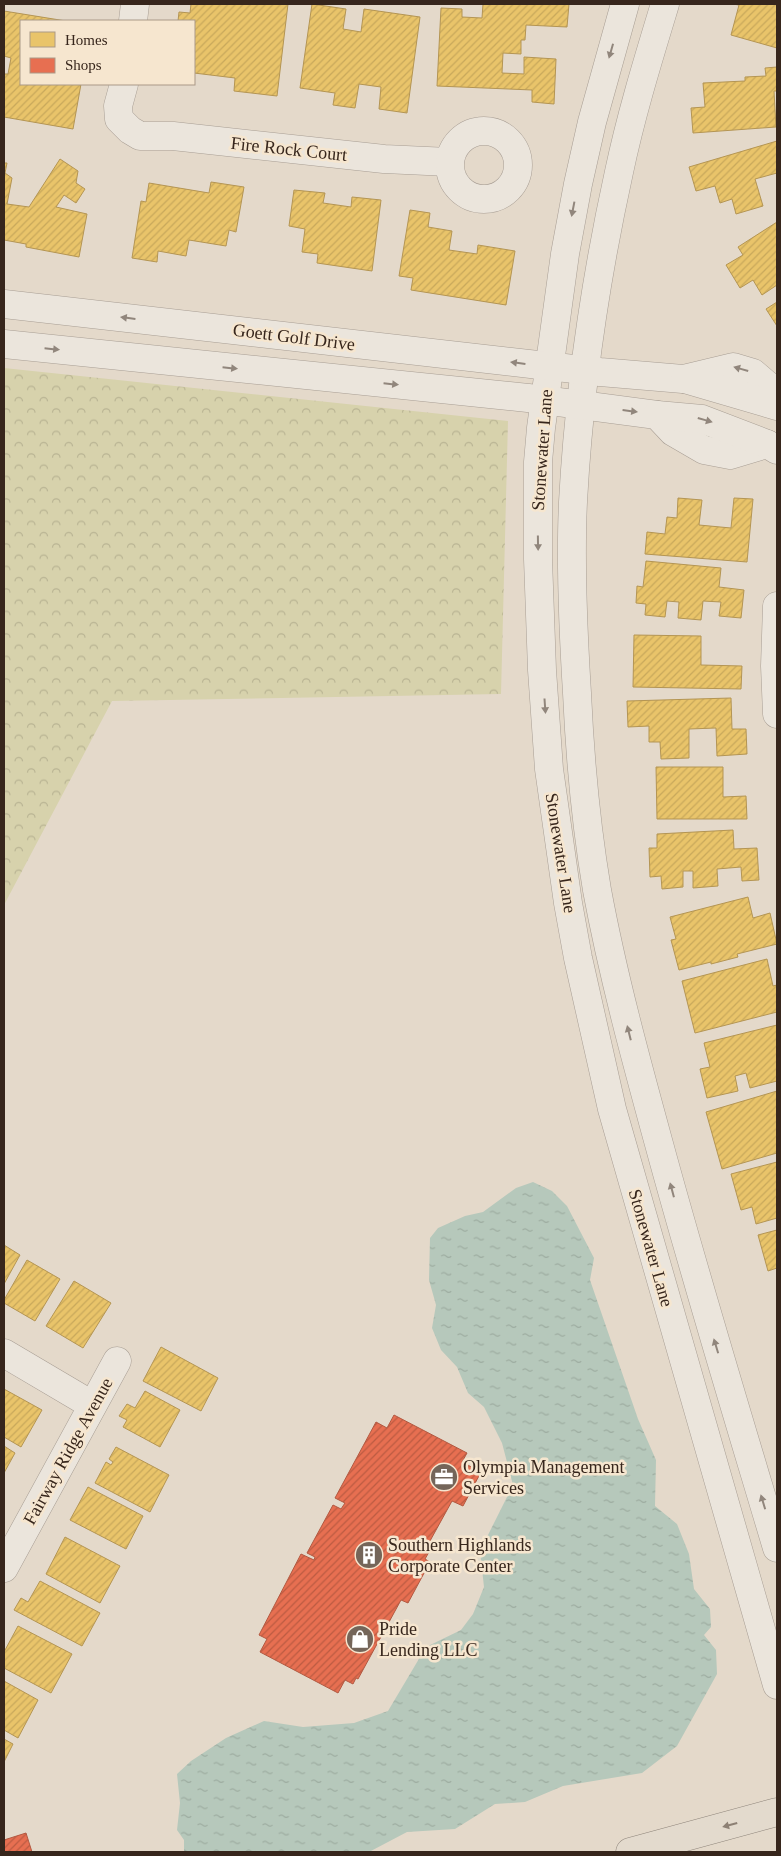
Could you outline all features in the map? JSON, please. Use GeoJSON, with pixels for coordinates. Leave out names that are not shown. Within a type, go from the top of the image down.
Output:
{"type":"FeatureCollection","features":[{"type":"Feature","properties":{"kind":"main road"},"geometry":{"type":"LineString","coordinates":[[630,1852],[777,1812]]}},
{"type":"Feature","properties":{"kind":"street"},"geometry":{"type":"LineString","coordinates":[[133,20],[135,4]]}},
{"type":"Feature","properties":{"kind":"street","name":"Stonewater Lane"},"geometry":{"type":"LineString","coordinates":[[625,4],[592,122],[578,184],[565,254],[544,400],[538,462],[538,499],[542,660],[549,769],[568,903],[578,958],[612,1109],[777,1685]]}},
{"type":"Feature","properties":{"kind":"street","name":"Stonewater Lane"},"geometry":{"type":"LineString","coordinates":[[665,4],[636,101],[619,170],[600,268],[584,370],[573,505],[572,608],[580,746],[590,846],[597,890],[632,1046],[700,1294],[777,1548]]}},
{"type":"Feature","properties":{"kind":"street","name":"Fire Rock Court"},"geometry":{"type":"LineString","coordinates":[[124,85],[118,106],[119,120],[140,136],[173,136],[384,159],[449,162]]}},
{"type":"Feature","properties":{"kind":"street","name":"Goett Golf Drive"},"geometry":{"type":"LineString","coordinates":[[4,304],[584,370],[683,379]]}},
{"type":"Feature","properties":{"kind":"street","name":"Goett Golf Drive"},"geometry":{"type":"LineString","coordinates":[[4,344],[544,400],[657,415],[702,418],[772,447]]}},
{"type":"Feature","properties":{"kind":"street"},"geometry":{"type":"LineString","coordinates":[[683,379],[733,367],[753,373],[777,399]]}},
{"type":"Feature","properties":{"kind":"street"},"geometry":{"type":"LineString","coordinates":[[683,379],[777,406]]}},
{"type":"Feature","properties":{"kind":"street"},"geometry":{"type":"LineString","coordinates":[[777,606],[775,666],[777,714]]}},
{"type":"Feature","properties":{"kind":"street"},"geometry":{"type":"LineString","coordinates":[[4,1353],[92,1405]]}},
{"type":"Feature","properties":{"kind":"street","name":"Fairway Ridge Avenue"},"geometry":{"type":"LineString","coordinates":[[4,1568],[117,1361]]}},
{"type":"Feature","properties":{"kind":"green space"},"geometry":{"type":"Polygon","coordinates":[[[4,368],[508,421],[501,694],[112,701],[4,905],[4,368]]]}},
{"type":"Feature","properties":{"kind":"water"},"geometry":{"type":"Polygon","coordinates":[[[533,1182],[552,1191],[567,1206],[594,1258],[590,1280],[638,1419],[656,1460],[655,1506],[677,1524],[689,1554],[694,1589],[710,1609],[711,1627],[704,1635],[716,1650],[717,1674],[677,1746],[642,1773],[563,1786],[525,1802],[495,1804],[455,1829],[407,1832],[369,1852],[184,1852],[184,1840],[177,1830],[180,1803],[177,1774],[191,1761],[226,1738],[264,1721],[303,1727],[354,1723],[388,1711],[426,1647],[461,1630],[473,1614],[484,1587],[480,1551],[513,1485],[502,1443],[484,1407],[468,1393],[457,1367],[441,1350],[432,1328],[436,1305],[429,1280],[430,1238],[438,1228],[465,1216],[483,1212],[516,1188],[533,1182]]]}},
{"type":"Feature","properties":{"kind":"building: Homes"},"geometry":{"type":"Polygon","coordinates":[[[191,4],[288,4],[277,96],[234,91],[235,78],[195,73],[195,20],[178,20],[179,12],[190,13],[191,4]]]}},
{"type":"Feature","properties":{"kind":"building: Homes"},"geometry":{"type":"Polygon","coordinates":[[[312,4],[346,9],[343,29],[361,32],[364,9],[420,17],[407,113],[379,109],[381,87],[359,84],[355,108],[333,105],[335,93],[300,88],[312,4]]]}},
{"type":"Feature","properties":{"kind":"building: Homes"},"geometry":{"type":"Polygon","coordinates":[[[483,4],[569,4],[567,27],[526,25],[525,40],[521,40],[521,54],[503,53],[502,73],[524,74],[524,57],[556,59],[554,104],[532,102],[532,90],[437,86],[441,8],[462,9],[462,17],[482,18],[483,4]]]}},
{"type":"Feature","properties":{"kind":"building: Homes"},"geometry":{"type":"Polygon","coordinates":[[[733,4],[777,4],[777,48],[731,35],[739,5],[733,4]]]}},
{"type":"Feature","properties":{"kind":"building: Homes"},"geometry":{"type":"Polygon","coordinates":[[[4,11],[60,20],[20,20],[20,85],[81,85],[73,129],[4,117],[4,74],[8,74],[11,58],[4,56],[4,11]]]}},
{"type":"Feature","properties":{"kind":"building: Homes"},"geometry":{"type":"Polygon","coordinates":[[[777,67],[777,91],[774,91],[776,127],[693,133],[691,108],[705,107],[703,83],[745,81],[745,77],[766,76],[765,68],[777,67]]]}},
{"type":"Feature","properties":{"kind":"building: Homes"},"geometry":{"type":"Polygon","coordinates":[[[777,141],[777,173],[755,179],[763,206],[736,214],[732,199],[720,203],[715,186],[696,191],[689,167],[777,141]]]}},
{"type":"Feature","properties":{"kind":"building: Homes"},"geometry":{"type":"Polygon","coordinates":[[[60,159],[78,171],[76,183],[85,189],[76,203],[64,195],[56,207],[87,214],[79,257],[26,247],[26,244],[4,240],[4,163],[7,163],[5,173],[12,178],[7,204],[29,207],[60,159]]]}},
{"type":"Feature","properties":{"kind":"building: Homes"},"geometry":{"type":"Polygon","coordinates":[[[211,182],[244,187],[236,232],[229,230],[226,246],[189,240],[186,256],[158,251],[157,262],[132,258],[141,201],[146,202],[149,183],[209,193],[211,182]]]}},
{"type":"Feature","properties":{"kind":"building: Homes"},"geometry":{"type":"Polygon","coordinates":[[[294,190],[325,193],[323,203],[351,207],[352,197],[381,200],[372,271],[317,263],[318,254],[302,252],[305,229],[289,226],[294,190]]]}},
{"type":"Feature","properties":{"kind":"building: Homes"},"geometry":{"type":"Polygon","coordinates":[[[410,210],[430,213],[428,227],[452,231],[449,250],[477,254],[478,245],[515,251],[506,305],[411,290],[413,278],[399,276],[410,210]]]}},
{"type":"Feature","properties":{"kind":"building: Homes"},"geometry":{"type":"Polygon","coordinates":[[[777,222],[777,285],[762,295],[753,280],[740,288],[726,265],[743,255],[738,247],[777,222]]]}},
{"type":"Feature","properties":{"kind":"building: Homes"},"geometry":{"type":"Polygon","coordinates":[[[777,302],[777,326],[766,309],[777,302]]]}},
{"type":"Feature","properties":{"kind":"building: Homes"},"geometry":{"type":"Polygon","coordinates":[[[678,498],[702,500],[699,525],[731,528],[734,498],[753,499],[747,562],[645,554],[647,532],[665,534],[667,517],[677,518],[678,498]]]}},
{"type":"Feature","properties":{"kind":"building: Homes"},"geometry":{"type":"Polygon","coordinates":[[[646,561],[721,568],[719,587],[744,590],[741,618],[719,616],[721,602],[703,601],[701,620],[678,618],[679,602],[667,601],[665,617],[645,615],[646,604],[636,603],[637,586],[643,587],[646,561]]]}},
{"type":"Feature","properties":{"kind":"building: Homes"},"geometry":{"type":"Polygon","coordinates":[[[634,635],[701,636],[701,665],[742,666],[741,689],[633,687],[634,635]]]}},
{"type":"Feature","properties":{"kind":"building: Homes"},"geometry":{"type":"Polygon","coordinates":[[[731,698],[732,729],[746,729],[747,754],[717,756],[716,728],[689,729],[689,758],[661,759],[660,742],[649,742],[649,726],[628,727],[627,701],[731,698]]]}},
{"type":"Feature","properties":{"kind":"building: Homes"},"geometry":{"type":"Polygon","coordinates":[[[656,767],[723,767],[723,797],[746,796],[747,819],[657,819],[656,767]]]}},
{"type":"Feature","properties":{"kind":"building: Homes"},"geometry":{"type":"Polygon","coordinates":[[[733,830],[734,849],[757,848],[759,880],[742,881],[741,867],[717,869],[718,886],[693,888],[693,871],[683,871],[683,887],[662,889],[661,876],[650,877],[649,848],[657,848],[657,834],[733,830]]]}},
{"type":"Feature","properties":{"kind":"building: Homes"},"geometry":{"type":"Polygon","coordinates":[[[748,897],[753,918],[770,913],[777,944],[737,954],[738,957],[679,970],[671,940],[676,939],[670,917],[748,897]]]}},
{"type":"Feature","properties":{"kind":"building: Homes"},"geometry":{"type":"Polygon","coordinates":[[[767,959],[773,986],[777,985],[777,1012],[695,1033],[682,981],[767,959]]]}},
{"type":"Feature","properties":{"kind":"building: Homes"},"geometry":{"type":"Polygon","coordinates":[[[777,1025],[777,1081],[750,1088],[746,1073],[735,1076],[738,1091],[707,1098],[700,1069],[710,1067],[704,1043],[777,1025]]]}},
{"type":"Feature","properties":{"kind":"building: Homes"},"geometry":{"type":"Polygon","coordinates":[[[777,1091],[777,1153],[722,1169],[706,1112],[777,1091]]]}},
{"type":"Feature","properties":{"kind":"building: Homes"},"geometry":{"type":"Polygon","coordinates":[[[777,1162],[777,1218],[756,1224],[752,1207],[741,1210],[731,1174],[777,1162]]]}},
{"type":"Feature","properties":{"kind":"building: Homes"},"geometry":{"type":"Polygon","coordinates":[[[777,1230],[777,1268],[768,1271],[758,1235],[777,1230]]]}},
{"type":"Feature","properties":{"kind":"building: Homes"},"geometry":{"type":"Polygon","coordinates":[[[4,1245],[20,1255],[4,1284],[4,1245]]]}},
{"type":"Feature","properties":{"kind":"building: Homes"},"geometry":{"type":"Polygon","coordinates":[[[27,1260],[60,1279],[35,1321],[4,1303],[27,1260]]]}},
{"type":"Feature","properties":{"kind":"building: Homes"},"geometry":{"type":"Polygon","coordinates":[[[74,1281],[111,1303],[83,1348],[46,1326],[74,1281]]]}},
{"type":"Feature","properties":{"kind":"building: Homes"},"geometry":{"type":"Polygon","coordinates":[[[161,1347],[218,1378],[201,1411],[143,1381],[161,1347]]]}},
{"type":"Feature","properties":{"kind":"building: Homes"},"geometry":{"type":"Polygon","coordinates":[[[4,1389],[42,1410],[21,1447],[4,1437],[4,1389]]]}},
{"type":"Feature","properties":{"kind":"building: Homes"},"geometry":{"type":"Polygon","coordinates":[[[145,1391],[180,1410],[160,1447],[123,1427],[127,1420],[119,1416],[127,1404],[135,1408],[145,1391]]]}},
{"type":"Feature","properties":{"kind":"building: Homes"},"geometry":{"type":"Polygon","coordinates":[[[4,1446],[15,1453],[4,1473],[4,1446]]]}},
{"type":"Feature","properties":{"kind":"building: Homes"},"geometry":{"type":"Polygon","coordinates":[[[116,1447],[169,1475],[150,1512],[95,1483],[106,1462],[111,1465],[113,1462],[109,1459],[116,1447]]]}},
{"type":"Feature","properties":{"kind":"building: Homes"},"geometry":{"type":"Polygon","coordinates":[[[88,1487],[143,1516],[126,1549],[70,1520],[88,1487]]]}},
{"type":"Feature","properties":{"kind":"building: Homes"},"geometry":{"type":"Polygon","coordinates":[[[65,1537],[120,1566],[100,1603],[46,1574],[65,1537]]]}},
{"type":"Feature","properties":{"kind":"building: Homes"},"geometry":{"type":"Polygon","coordinates":[[[40,1581],[100,1613],[82,1646],[14,1610],[21,1598],[28,1602],[40,1581]]]}},
{"type":"Feature","properties":{"kind":"building: Homes"},"geometry":{"type":"Polygon","coordinates":[[[18,1626],[72,1654],[51,1693],[4,1668],[4,1652],[18,1626]]]}},
{"type":"Feature","properties":{"kind":"building: Homes"},"geometry":{"type":"Polygon","coordinates":[[[4,1681],[38,1700],[18,1738],[4,1730],[4,1681]]]}},
{"type":"Feature","properties":{"kind":"building: Homes"},"geometry":{"type":"Polygon","coordinates":[[[4,1739],[13,1744],[4,1762],[4,1739]]]}},
{"type":"Feature","properties":{"kind":"building: Shops","name":"Southern Highlands Corporate Center"},"geometry":{"type":"Polygon","coordinates":[[[394,1415],[467,1453],[462,1462],[481,1472],[463,1506],[452,1501],[425,1550],[429,1552],[425,1559],[430,1562],[408,1603],[401,1600],[358,1679],[356,1678],[353,1684],[345,1680],[338,1693],[260,1652],[267,1639],[259,1635],[301,1554],[314,1560],[315,1557],[307,1553],[333,1505],[341,1509],[345,1503],[335,1498],[376,1422],[387,1428],[394,1415]]]}},
{"type":"Feature","properties":{"kind":"building: Shops"},"geometry":{"type":"Polygon","coordinates":[[[26,1833],[32,1852],[4,1852],[4,1840],[26,1833]]]}},
{"type":"Feature","properties":{"kind":"place","name":"Olympia Management Services"},"geometry":{"type":"Point","coordinates":[444,1477]}},
{"type":"Feature","properties":{"kind":"place","name":"Southern Highlands Corporate Center"},"geometry":{"type":"Point","coordinates":[369,1555]}},
{"type":"Feature","properties":{"kind":"place","name":"Pride Lending LLC"},"geometry":{"type":"Point","coordinates":[360,1639]}}]}
